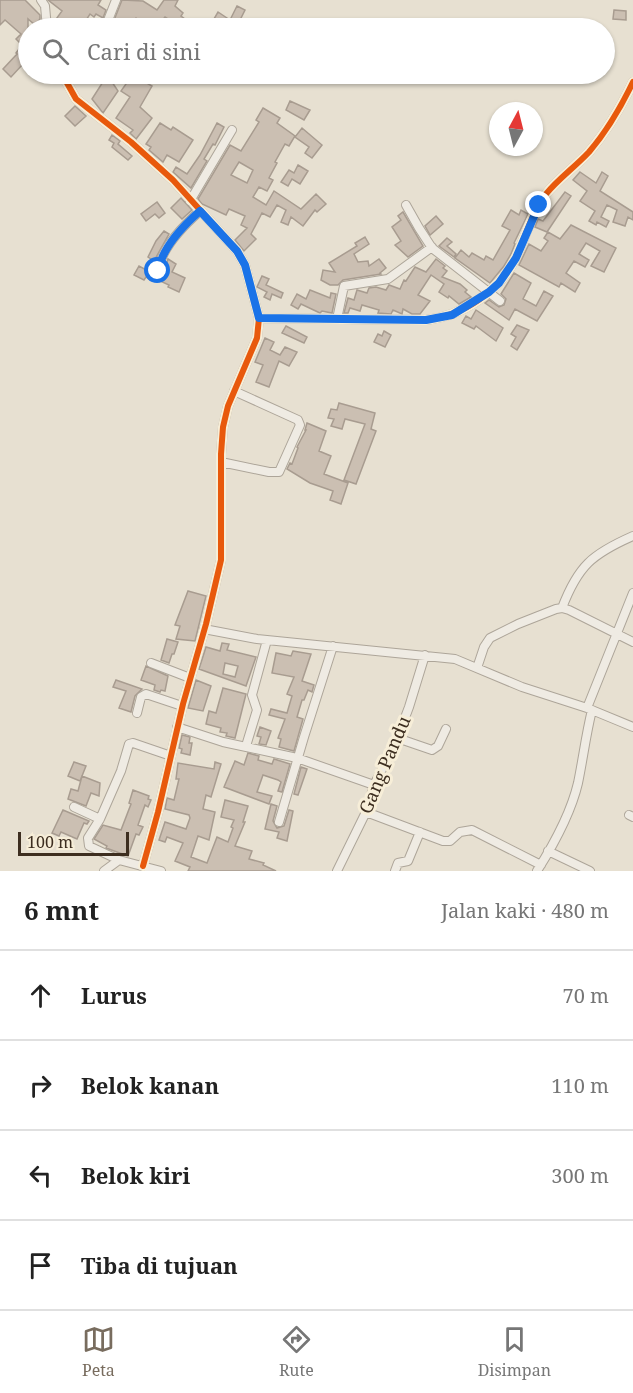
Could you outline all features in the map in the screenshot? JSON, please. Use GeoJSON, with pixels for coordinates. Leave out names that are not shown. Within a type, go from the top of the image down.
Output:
{"type":"FeatureCollection","features":[{"type":"Feature","properties":{"kind":"street"},"geometry":{"type":"LineString","coordinates":[[41,0],[45,6],[46,18]]}},
{"type":"Feature","properties":{"kind":"street"},"geometry":{"type":"LineString","coordinates":[[109,18],[116,0]]}},
{"type":"Feature","properties":{"kind":"street"},"geometry":{"type":"LineString","coordinates":[[259,318],[426,320],[443,318],[462,310],[489,292],[508,271],[543,199],[603,134],[633,82]]}},
{"type":"Feature","properties":{"kind":"street"},"geometry":{"type":"LineString","coordinates":[[69,84],[76,99],[131,142],[173,180],[237,251],[245,265],[259,318],[257,338],[234,391],[223,427],[221,560],[143,866]]}},
{"type":"Feature","properties":{"kind":"street"},"geometry":{"type":"LineString","coordinates":[[190,201],[232,130]]}},
{"type":"Feature","properties":{"kind":"street"},"geometry":{"type":"LineString","coordinates":[[406,205],[432,247],[501,302]]}},
{"type":"Feature","properties":{"kind":"street"},"geometry":{"type":"LineString","coordinates":[[158,271],[160,262],[171,243],[200,211]]}},
{"type":"Feature","properties":{"kind":"street"},"geometry":{"type":"LineString","coordinates":[[338,319],[344,287],[388,279],[432,247]]}},
{"type":"Feature","properties":{"kind":"street"},"geometry":{"type":"LineString","coordinates":[[221,462],[279,472],[300,425],[298,420],[234,391]]}},
{"type":"Feature","properties":{"kind":"street"},"geometry":{"type":"LineString","coordinates":[[562,608],[582,568],[614,545],[633,536]]}},
{"type":"Feature","properties":{"kind":"street"},"geometry":{"type":"LineString","coordinates":[[366,812],[447,842],[453,840],[464,830],[472,830],[539,868],[565,819],[578,784],[590,709],[616,633],[633,593]]}},
{"type":"Feature","properties":{"kind":"street"},"geometry":{"type":"LineString","coordinates":[[477,668],[484,647],[490,638],[518,624],[562,608],[633,642]]}},
{"type":"Feature","properties":{"kind":"street"},"geometry":{"type":"LineString","coordinates":[[204,629],[267,640],[455,659],[522,687],[590,709],[633,727]]}},
{"type":"Feature","properties":{"kind":"street"},"geometry":{"type":"LineString","coordinates":[[246,747],[257,710],[252,695],[267,640]]}},
{"type":"Feature","properties":{"kind":"street"},"geometry":{"type":"LineString","coordinates":[[279,822],[333,646]]}},
{"type":"Feature","properties":{"kind":"street","name":"Gang Pandu"},"geometry":{"type":"LineString","coordinates":[[337,871],[366,812],[374,785],[397,738],[409,707],[424,655]]}},
{"type":"Feature","properties":{"kind":"street"},"geometry":{"type":"LineString","coordinates":[[151,663],[190,678]]}},
{"type":"Feature","properties":{"kind":"street"},"geometry":{"type":"LineString","coordinates":[[137,713],[141,697],[146,694],[182,706]]}},
{"type":"Feature","properties":{"kind":"street"},"geometry":{"type":"LineString","coordinates":[[177,728],[297,758],[374,785]]}},
{"type":"Feature","properties":{"kind":"street"},"geometry":{"type":"LineString","coordinates":[[397,738],[432,750],[438,746],[446,729]]}},
{"type":"Feature","properties":{"kind":"street"},"geometry":{"type":"LineString","coordinates":[[161,871],[119,860],[87,844],[121,771],[129,744],[133,743],[171,756]]}},
{"type":"Feature","properties":{"kind":"street"},"geometry":{"type":"LineString","coordinates":[[74,807],[100,819]]}},
{"type":"Feature","properties":{"kind":"street"},"geometry":{"type":"LineString","coordinates":[[395,871],[398,863],[408,861],[420,832]]}},
{"type":"Feature","properties":{"kind":"street"},"geometry":{"type":"LineString","coordinates":[[548,852],[590,871]]}},
{"type":"Feature","properties":{"kind":"street"},"geometry":{"type":"LineString","coordinates":[[104,871],[119,860]]}},
{"type":"Feature","properties":{"kind":"building"},"geometry":{"type":"Polygon","coordinates":[[[0,0],[25,0],[40,15],[40,18],[18,18],[18,31],[5,20],[0,25],[0,0]]]}},
{"type":"Feature","properties":{"kind":"building"},"geometry":{"type":"Polygon","coordinates":[[[48,0],[101,0],[98,5],[106,10],[103,18],[90,14],[87,18],[57,18],[62,11],[48,0]]]}},
{"type":"Feature","properties":{"kind":"building"},"geometry":{"type":"Polygon","coordinates":[[[122,0],[143,1],[157,10],[164,0],[178,0],[175,6],[183,13],[181,16],[184,18],[165,17],[115,18],[122,0]]]}},
{"type":"Feature","properties":{"kind":"building"},"geometry":{"type":"Polygon","coordinates":[[[237,6],[245,10],[241,18],[231,18],[237,6]]]}},
{"type":"Feature","properties":{"kind":"building"},"geometry":{"type":"Polygon","coordinates":[[[614,10],[626,11],[626,20],[613,18],[614,10]]]}},
{"type":"Feature","properties":{"kind":"building"},"geometry":{"type":"Polygon","coordinates":[[[218,12],[227,18],[214,18],[218,12]]]}},
{"type":"Feature","properties":{"kind":"building"},"geometry":{"type":"Polygon","coordinates":[[[18,50],[18,69],[11,77],[3,69],[18,50]]]}},
{"type":"Feature","properties":{"kind":"building"},"geometry":{"type":"Polygon","coordinates":[[[102,84],[113,84],[118,91],[103,113],[92,99],[102,84]]]}},
{"type":"Feature","properties":{"kind":"building"},"geometry":{"type":"Polygon","coordinates":[[[126,84],[152,86],[140,107],[152,118],[136,139],[130,133],[133,130],[116,118],[130,97],[121,91],[126,84]]]}},
{"type":"Feature","properties":{"kind":"building"},"geometry":{"type":"Polygon","coordinates":[[[290,101],[310,110],[304,120],[286,110],[290,101]]]}},
{"type":"Feature","properties":{"kind":"building"},"geometry":{"type":"Polygon","coordinates":[[[75,106],[86,116],[75,126],[65,116],[75,106]]]}},
{"type":"Feature","properties":{"kind":"building"},"geometry":{"type":"Polygon","coordinates":[[[263,108],[280,118],[277,123],[295,136],[289,146],[285,144],[275,162],[277,163],[269,178],[273,180],[267,191],[259,187],[253,197],[266,205],[274,191],[301,209],[316,194],[326,204],[317,212],[315,210],[303,226],[291,217],[288,225],[281,222],[286,210],[277,205],[270,217],[262,213],[251,234],[256,239],[244,251],[235,240],[247,228],[241,225],[245,216],[229,209],[226,215],[202,204],[198,199],[230,145],[241,151],[259,122],[256,120],[263,108]],[[239,162],[231,175],[247,183],[253,170],[239,162]]]}},
{"type":"Feature","properties":{"kind":"building"},"geometry":{"type":"Polygon","coordinates":[[[160,123],[171,130],[173,127],[193,140],[179,162],[167,155],[163,162],[149,150],[151,147],[146,144],[160,123]]]}},
{"type":"Feature","properties":{"kind":"building"},"geometry":{"type":"Polygon","coordinates":[[[217,123],[224,127],[215,145],[213,144],[204,159],[207,161],[191,188],[173,172],[176,167],[187,174],[217,123]]]}},
{"type":"Feature","properties":{"kind":"building"},"geometry":{"type":"Polygon","coordinates":[[[302,128],[322,145],[312,158],[305,153],[309,147],[295,137],[302,128]]]}},
{"type":"Feature","properties":{"kind":"building"},"geometry":{"type":"Polygon","coordinates":[[[112,135],[120,141],[118,144],[132,156],[128,160],[112,147],[114,143],[109,140],[112,135]]]}},
{"type":"Feature","properties":{"kind":"building"},"geometry":{"type":"Polygon","coordinates":[[[298,165],[308,171],[300,184],[292,179],[288,186],[281,182],[289,170],[294,173],[298,165]]]}},
{"type":"Feature","properties":{"kind":"building"},"geometry":{"type":"Polygon","coordinates":[[[580,172],[596,183],[602,172],[608,176],[600,191],[633,212],[633,220],[628,217],[625,226],[613,222],[617,210],[607,205],[601,217],[609,221],[606,227],[589,221],[595,211],[580,201],[587,191],[573,180],[580,172]]]}},
{"type":"Feature","properties":{"kind":"building"},"geometry":{"type":"Polygon","coordinates":[[[565,192],[571,196],[547,232],[535,227],[538,219],[543,221],[565,192]]]}},
{"type":"Feature","properties":{"kind":"building"},"geometry":{"type":"Polygon","coordinates":[[[181,198],[192,210],[182,219],[171,208],[181,198]]]}},
{"type":"Feature","properties":{"kind":"building"},"geometry":{"type":"Polygon","coordinates":[[[157,202],[165,213],[159,218],[155,214],[146,221],[141,214],[157,202]]]}},
{"type":"Feature","properties":{"kind":"building"},"geometry":{"type":"Polygon","coordinates":[[[511,210],[519,215],[521,210],[528,214],[511,254],[490,283],[455,258],[461,250],[469,257],[472,253],[484,260],[486,256],[493,260],[510,230],[502,226],[511,210]]]}},
{"type":"Feature","properties":{"kind":"building"},"geometry":{"type":"Polygon","coordinates":[[[403,212],[423,246],[408,257],[395,245],[401,241],[392,227],[401,220],[398,216],[403,212]]]}},
{"type":"Feature","properties":{"kind":"building"},"geometry":{"type":"Polygon","coordinates":[[[436,216],[443,224],[430,235],[425,226],[436,216]]]}},
{"type":"Feature","properties":{"kind":"building"},"geometry":{"type":"Polygon","coordinates":[[[571,225],[616,248],[604,272],[591,266],[600,251],[586,243],[579,254],[589,260],[585,267],[574,261],[566,273],[580,283],[575,292],[561,283],[559,287],[519,265],[529,244],[541,251],[548,241],[544,238],[548,232],[560,239],[571,225]]]}},
{"type":"Feature","properties":{"kind":"building"},"geometry":{"type":"Polygon","coordinates":[[[164,231],[169,234],[154,261],[148,257],[164,231]]]}},
{"type":"Feature","properties":{"kind":"building"},"geometry":{"type":"Polygon","coordinates":[[[365,237],[369,244],[354,254],[358,262],[368,261],[369,266],[379,259],[386,268],[381,274],[343,280],[338,285],[330,285],[321,280],[323,270],[335,272],[329,263],[357,246],[355,243],[365,237]]]}},
{"type":"Feature","properties":{"kind":"building"},"geometry":{"type":"Polygon","coordinates":[[[447,238],[452,242],[447,246],[456,254],[454,257],[439,246],[447,238]]]}},
{"type":"Feature","properties":{"kind":"building"},"geometry":{"type":"Polygon","coordinates":[[[168,259],[176,264],[172,272],[185,278],[179,292],[154,278],[152,281],[146,277],[144,280],[134,275],[139,266],[150,272],[153,268],[154,275],[160,276],[164,273],[168,259]]]}},
{"type":"Feature","properties":{"kind":"building"},"geometry":{"type":"Polygon","coordinates":[[[436,259],[445,266],[443,268],[447,271],[442,277],[460,284],[471,297],[459,304],[449,296],[448,298],[439,292],[444,284],[431,275],[418,295],[430,301],[420,314],[412,314],[403,309],[402,314],[393,310],[391,314],[378,313],[379,310],[362,305],[360,311],[350,308],[348,313],[344,313],[348,298],[354,300],[357,290],[367,293],[369,288],[376,287],[386,290],[389,285],[400,289],[415,267],[426,272],[436,259]]]}},
{"type":"Feature","properties":{"kind":"building"},"geometry":{"type":"Polygon","coordinates":[[[514,273],[531,283],[523,299],[536,306],[544,291],[553,296],[537,321],[515,309],[509,320],[485,303],[489,300],[499,307],[504,305],[506,299],[501,294],[514,273]]]}},
{"type":"Feature","properties":{"kind":"building"},"geometry":{"type":"Polygon","coordinates":[[[262,276],[269,279],[266,285],[283,293],[281,298],[272,294],[270,300],[264,297],[267,292],[257,287],[262,276]]]}},
{"type":"Feature","properties":{"kind":"building"},"geometry":{"type":"Polygon","coordinates":[[[310,290],[330,298],[331,293],[336,294],[332,313],[322,311],[320,313],[301,304],[298,309],[291,305],[297,294],[306,299],[310,290]]]}},
{"type":"Feature","properties":{"kind":"building"},"geometry":{"type":"Polygon","coordinates":[[[476,310],[503,328],[496,341],[476,326],[474,329],[462,323],[466,316],[471,319],[476,310]]]}},
{"type":"Feature","properties":{"kind":"building"},"geometry":{"type":"Polygon","coordinates":[[[517,325],[529,330],[517,350],[511,346],[516,337],[511,334],[517,325]]]}},
{"type":"Feature","properties":{"kind":"building"},"geometry":{"type":"Polygon","coordinates":[[[286,326],[307,337],[304,343],[282,333],[286,326]]]}},
{"type":"Feature","properties":{"kind":"building"},"geometry":{"type":"Polygon","coordinates":[[[384,331],[391,335],[385,347],[374,342],[378,334],[382,336],[384,331]]]}},
{"type":"Feature","properties":{"kind":"building"},"geometry":{"type":"Polygon","coordinates":[[[265,338],[274,342],[270,350],[280,355],[285,347],[297,352],[289,366],[279,361],[269,387],[256,382],[263,365],[255,362],[265,338]]]}},
{"type":"Feature","properties":{"kind":"building"},"geometry":{"type":"Polygon","coordinates":[[[339,403],[375,413],[371,429],[376,431],[356,484],[344,480],[365,424],[345,419],[342,429],[331,426],[334,419],[328,418],[331,409],[337,410],[339,403]]]}},
{"type":"Feature","properties":{"kind":"building"},"geometry":{"type":"Polygon","coordinates":[[[307,423],[326,431],[319,451],[331,456],[324,474],[348,483],[341,504],[330,500],[333,491],[310,483],[287,469],[290,463],[292,464],[307,423]]]}},
{"type":"Feature","properties":{"kind":"building"},"geometry":{"type":"Polygon","coordinates":[[[188,591],[206,596],[195,641],[176,639],[180,626],[175,625],[188,591]]]}},
{"type":"Feature","properties":{"kind":"building"},"geometry":{"type":"Polygon","coordinates":[[[167,639],[178,642],[169,663],[161,660],[167,639]]]}},
{"type":"Feature","properties":{"kind":"building"},"geometry":{"type":"Polygon","coordinates":[[[222,643],[229,644],[227,650],[256,657],[246,686],[199,669],[206,647],[220,651],[222,643]],[[225,663],[223,674],[235,677],[238,666],[225,663]]]}},
{"type":"Feature","properties":{"kind":"building"},"geometry":{"type":"Polygon","coordinates":[[[293,651],[311,654],[302,681],[314,685],[312,692],[308,690],[302,700],[297,717],[303,719],[294,751],[279,747],[281,739],[278,738],[285,719],[269,715],[271,709],[287,713],[292,696],[287,694],[294,677],[272,673],[276,653],[291,656],[293,651]]]}},
{"type":"Feature","properties":{"kind":"building"},"geometry":{"type":"Polygon","coordinates":[[[146,666],[168,676],[165,691],[154,690],[155,685],[141,680],[146,666]]]}},
{"type":"Feature","properties":{"kind":"building"},"geometry":{"type":"Polygon","coordinates":[[[116,680],[142,689],[135,696],[131,712],[119,708],[126,691],[113,687],[116,680]]]}},
{"type":"Feature","properties":{"kind":"building"},"geometry":{"type":"Polygon","coordinates":[[[196,680],[211,686],[203,711],[188,708],[196,680]]]}},
{"type":"Feature","properties":{"kind":"building"},"geometry":{"type":"Polygon","coordinates":[[[223,688],[246,694],[235,738],[220,732],[221,728],[206,724],[209,711],[216,713],[223,688]]]}},
{"type":"Feature","properties":{"kind":"building"},"geometry":{"type":"Polygon","coordinates":[[[260,727],[271,731],[266,745],[259,744],[261,737],[257,736],[260,727]]]}},
{"type":"Feature","properties":{"kind":"building"},"geometry":{"type":"Polygon","coordinates":[[[182,735],[190,737],[189,743],[192,743],[190,755],[181,753],[182,749],[179,748],[182,735]]]}},
{"type":"Feature","properties":{"kind":"building"},"geometry":{"type":"Polygon","coordinates":[[[248,753],[259,756],[258,760],[272,764],[274,759],[290,764],[282,792],[278,791],[281,782],[263,775],[257,792],[272,796],[269,804],[224,787],[235,761],[244,765],[248,753]]]}},
{"type":"Feature","properties":{"kind":"building"},"geometry":{"type":"Polygon","coordinates":[[[74,762],[86,766],[80,781],[68,776],[74,762]]]}},
{"type":"Feature","properties":{"kind":"building"},"geometry":{"type":"Polygon","coordinates":[[[215,762],[221,764],[211,797],[206,795],[203,809],[215,812],[209,840],[198,836],[191,857],[207,863],[217,837],[228,842],[234,820],[221,817],[225,800],[248,806],[243,822],[245,822],[235,846],[252,851],[249,859],[264,863],[263,865],[276,871],[188,871],[190,867],[175,861],[183,843],[167,837],[165,842],[159,840],[165,822],[186,829],[190,818],[189,815],[165,809],[167,798],[174,800],[179,779],[176,779],[178,763],[214,769],[215,762]]]}},
{"type":"Feature","properties":{"kind":"building"},"geometry":{"type":"Polygon","coordinates":[[[301,767],[307,769],[298,795],[294,794],[301,767]]]}},
{"type":"Feature","properties":{"kind":"building"},"geometry":{"type":"Polygon","coordinates":[[[82,776],[100,783],[99,796],[91,793],[86,806],[68,799],[71,789],[78,791],[82,776]]]}},
{"type":"Feature","properties":{"kind":"building"},"geometry":{"type":"Polygon","coordinates":[[[133,790],[149,796],[148,799],[151,800],[148,807],[145,805],[138,825],[143,827],[139,835],[136,834],[128,856],[106,848],[107,846],[94,839],[103,825],[121,830],[131,804],[129,803],[133,790]]]}},
{"type":"Feature","properties":{"kind":"building"},"geometry":{"type":"Polygon","coordinates":[[[271,804],[277,806],[273,821],[277,828],[284,826],[289,810],[293,811],[287,841],[277,838],[279,832],[265,829],[271,804]]]}},
{"type":"Feature","properties":{"kind":"building"},"geometry":{"type":"Polygon","coordinates":[[[63,810],[89,821],[87,824],[84,823],[77,839],[61,832],[59,836],[52,833],[63,810]]]}},
{"type":"Feature","properties":{"kind":"cycle path"},"geometry":{"type":"LineString","coordinates":[[259,318],[426,320],[440,318],[479,300],[500,281],[509,269],[541,201],[596,144],[624,101],[633,82]]}},
{"type":"Feature","properties":{"kind":"cycle path"},"geometry":{"type":"LineString","coordinates":[[68,84],[76,99],[131,142],[173,180],[237,251],[245,265],[259,318],[257,338],[228,406],[223,427],[221,560],[143,866]]}},
{"type":"Feature","properties":{"kind":"route"},"geometry":{"type":"LineString","coordinates":[[158,271],[158,266],[168,249],[200,211],[237,251],[245,265],[259,318],[426,320],[443,318],[462,310],[499,283],[516,258],[539,205]]}}]}
